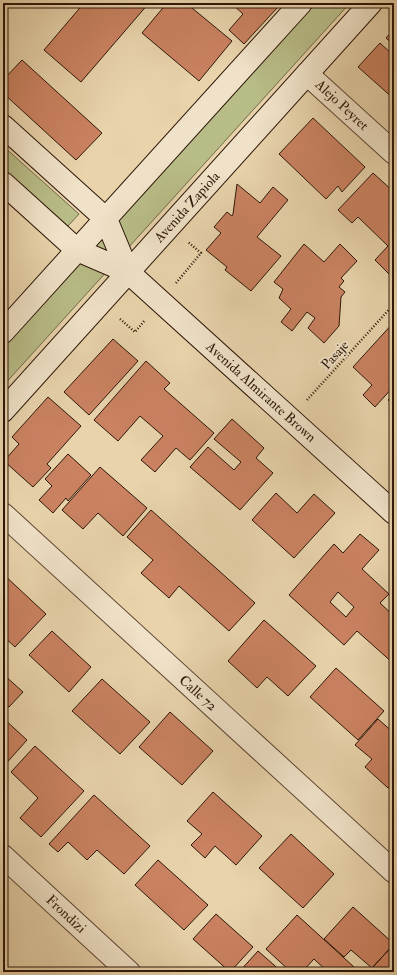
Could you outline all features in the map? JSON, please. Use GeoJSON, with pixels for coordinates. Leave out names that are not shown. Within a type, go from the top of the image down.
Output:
{"type":"FeatureCollection","features":[{"type":"Feature","properties":{"kind":"main road"},"geometry":{"type":"LineString","coordinates":[[3,332],[300,3]]}},
{"type":"Feature","properties":{"kind":"main road","name":"Avenida Zapiola"},"geometry":{"type":"LineString","coordinates":[[3,411],[371,3]]}},
{"type":"Feature","properties":{"kind":"main road","name":"Alejo Peyret"},"geometry":{"type":"LineString","coordinates":[[307,74],[394,153]]}},
{"type":"Feature","properties":{"kind":"main road","name":"Avenida Almirante Brown"},"geometry":{"type":"LineString","coordinates":[[3,126],[106,219],[128,272]]}},
{"type":"Feature","properties":{"kind":"main road","name":"Avenida Almirante Brown"},"geometry":{"type":"LineString","coordinates":[[3,183],[77,250],[128,272],[394,513]]}},
{"type":"Feature","properties":{"kind":"main road","name":"Calle 72"},"geometry":{"type":"LineString","coordinates":[[3,514],[394,872]]}},
{"type":"Feature","properties":{"kind":"main road","name":"Frondizi"},"geometry":{"type":"LineString","coordinates":[[3,856],[129,972]]}},
{"type":"Feature","properties":{"kind":"path","name":"Pasaje"},"geometry":{"type":"LineString","coordinates":[[290,419],[394,304]]}},
{"type":"Feature","properties":{"kind":"green space"},"geometry":{"type":"Polygon","coordinates":[[[316,3],[350,3],[3,386],[3,348],[316,3]]]}},
{"type":"Feature","properties":{"kind":"green space"},"geometry":{"type":"Polygon","coordinates":[[[3,146],[79,214],[68,226],[3,168],[3,146]]]}},
{"type":"Feature","properties":{"kind":"building"},"geometry":{"type":"Polygon","coordinates":[[[84,3],[149,3],[81,82],[44,50],[84,3]]]}},
{"type":"Feature","properties":{"kind":"building"},"geometry":{"type":"Polygon","coordinates":[[[167,3],[186,3],[232,41],[199,81],[142,33],[167,3]]]}},
{"type":"Feature","properties":{"kind":"building"},"geometry":{"type":"Polygon","coordinates":[[[231,3],[274,3],[278,7],[244,44],[229,30],[243,14],[231,3]]]}},
{"type":"Feature","properties":{"kind":"building"},"geometry":{"type":"Polygon","coordinates":[[[394,29],[394,45],[386,38],[394,29]]]}},
{"type":"Feature","properties":{"kind":"building"},"geometry":{"type":"Polygon","coordinates":[[[380,43],[394,56],[394,99],[358,67],[380,43]]]}},
{"type":"Feature","properties":{"kind":"building"},"geometry":{"type":"Polygon","coordinates":[[[22,60],[102,133],[76,160],[3,93],[3,80],[22,60]]]}},
{"type":"Feature","properties":{"kind":"building"},"geometry":{"type":"Polygon","coordinates":[[[313,118],[365,167],[342,192],[338,186],[326,199],[279,154],[313,118]]]}},
{"type":"Feature","properties":{"kind":"building"},"geometry":{"type":"Polygon","coordinates":[[[373,173],[394,192],[394,269],[389,274],[375,260],[388,246],[358,217],[352,223],[338,210],[373,173]]]}},
{"type":"Feature","properties":{"kind":"building"},"geometry":{"type":"Polygon","coordinates":[[[237,184],[260,203],[273,187],[288,200],[257,237],[281,256],[251,291],[225,270],[227,267],[206,250],[221,233],[214,227],[227,212],[232,216],[233,214],[237,184]]]}},
{"type":"Feature","properties":{"kind":"building"},"geometry":{"type":"Polygon","coordinates":[[[304,244],[324,262],[340,244],[357,261],[341,278],[344,281],[339,287],[345,292],[341,297],[339,326],[324,343],[308,328],[315,318],[307,312],[292,331],[281,322],[291,309],[279,298],[283,289],[274,282],[304,244]]]}},
{"type":"Feature","properties":{"kind":"building"},"geometry":{"type":"Polygon","coordinates":[[[394,322],[394,386],[375,407],[363,395],[372,385],[353,367],[394,322]]]}},
{"type":"Feature","properties":{"kind":"building"},"geometry":{"type":"Polygon","coordinates":[[[113,339],[138,361],[89,415],[64,392],[113,339]]]}},
{"type":"Feature","properties":{"kind":"building"},"geometry":{"type":"Polygon","coordinates":[[[146,361],[170,383],[164,389],[214,433],[190,460],[176,448],[155,472],[141,460],[163,436],[140,416],[118,441],[94,420],[146,361]]]}},
{"type":"Feature","properties":{"kind":"building"},"geometry":{"type":"Polygon","coordinates":[[[394,394],[394,405],[388,400],[394,394]]]}},
{"type":"Feature","properties":{"kind":"building"},"geometry":{"type":"Polygon","coordinates":[[[48,397],[81,426],[47,464],[51,468],[33,487],[4,461],[19,444],[12,437],[48,397]]]}},
{"type":"Feature","properties":{"kind":"building"},"geometry":{"type":"Polygon","coordinates":[[[232,419],[264,448],[256,458],[273,473],[240,510],[190,467],[208,447],[234,470],[241,462],[214,439],[232,419]]]}},
{"type":"Feature","properties":{"kind":"building"},"geometry":{"type":"Polygon","coordinates":[[[68,454],[91,475],[68,501],[66,498],[53,513],[39,500],[52,486],[45,479],[68,454]]]}},
{"type":"Feature","properties":{"kind":"building"},"geometry":{"type":"Polygon","coordinates":[[[100,467],[147,508],[123,536],[98,513],[83,529],[62,510],[100,467]]]}},
{"type":"Feature","properties":{"kind":"building"},"geometry":{"type":"Polygon","coordinates":[[[276,493],[297,513],[314,494],[335,513],[294,558],[252,520],[276,493]]]}},
{"type":"Feature","properties":{"kind":"building"},"geometry":{"type":"Polygon","coordinates":[[[151,510],[255,603],[229,631],[179,586],[169,598],[141,573],[153,560],[127,537],[151,510]]]}},
{"type":"Feature","properties":{"kind":"building"},"geometry":{"type":"Polygon","coordinates":[[[360,534],[379,550],[362,569],[389,594],[380,603],[394,616],[394,664],[357,631],[344,645],[289,595],[334,544],[343,553],[360,534]],[[338,592],[330,602],[346,617],[354,607],[338,592]]]}},
{"type":"Feature","properties":{"kind":"building"},"geometry":{"type":"Polygon","coordinates":[[[3,574],[46,614],[15,647],[3,636],[3,574]]]}},
{"type":"Feature","properties":{"kind":"building"},"geometry":{"type":"Polygon","coordinates":[[[264,620],[316,666],[288,696],[267,677],[257,688],[228,661],[264,620]]]}},
{"type":"Feature","properties":{"kind":"building"},"geometry":{"type":"Polygon","coordinates":[[[52,631],[91,667],[69,692],[29,655],[52,631]]]}},
{"type":"Feature","properties":{"kind":"building"},"geometry":{"type":"Polygon","coordinates":[[[336,668],[384,711],[358,740],[310,697],[336,668]]]}},
{"type":"Feature","properties":{"kind":"building"},"geometry":{"type":"Polygon","coordinates":[[[4,675],[23,692],[9,707],[3,702],[4,675]]]}},
{"type":"Feature","properties":{"kind":"building"},"geometry":{"type":"Polygon","coordinates":[[[102,679],[150,722],[120,754],[72,711],[102,679]]]}},
{"type":"Feature","properties":{"kind":"building"},"geometry":{"type":"Polygon","coordinates":[[[170,712],[213,751],[182,785],[139,747],[170,712]]]}},
{"type":"Feature","properties":{"kind":"building"},"geometry":{"type":"Polygon","coordinates":[[[3,718],[27,740],[3,767],[3,718]]]}},
{"type":"Feature","properties":{"kind":"building"},"geometry":{"type":"Polygon","coordinates":[[[378,719],[394,733],[394,781],[388,788],[365,767],[372,759],[355,745],[378,719]]]}},
{"type":"Feature","properties":{"kind":"building"},"geometry":{"type":"Polygon","coordinates":[[[35,746],[84,791],[41,837],[20,818],[38,798],[11,772],[35,746]]]}},
{"type":"Feature","properties":{"kind":"building"},"geometry":{"type":"Polygon","coordinates":[[[213,792],[262,836],[236,865],[215,846],[205,858],[191,845],[202,834],[187,821],[213,792]]]}},
{"type":"Feature","properties":{"kind":"building"},"geometry":{"type":"Polygon","coordinates":[[[94,795],[150,846],[124,874],[97,850],[87,860],[68,842],[58,852],[49,844],[94,795]]]}},
{"type":"Feature","properties":{"kind":"building"},"geometry":{"type":"Polygon","coordinates":[[[291,834],[334,874],[303,908],[259,868],[291,834]]]}},
{"type":"Feature","properties":{"kind":"building"},"geometry":{"type":"Polygon","coordinates":[[[158,860],[208,905],[184,930],[135,885],[158,860]]]}},
{"type":"Feature","properties":{"kind":"building"},"geometry":{"type":"Polygon","coordinates":[[[353,907],[394,944],[372,968],[351,950],[344,957],[324,939],[353,907]]]}},
{"type":"Feature","properties":{"kind":"building"},"geometry":{"type":"Polygon","coordinates":[[[216,914],[253,947],[230,972],[193,939],[216,914]]]}},
{"type":"Feature","properties":{"kind":"building"},"geometry":{"type":"Polygon","coordinates":[[[297,915],[354,967],[349,972],[328,972],[314,959],[302,972],[291,972],[266,949],[297,915]]]}},
{"type":"Feature","properties":{"kind":"building"},"geometry":{"type":"Polygon","coordinates":[[[394,944],[394,972],[376,972],[372,968],[394,944]]]}},
{"type":"Feature","properties":{"kind":"building"},"geometry":{"type":"Polygon","coordinates":[[[258,951],[282,972],[239,972],[258,951]]]}}]}
